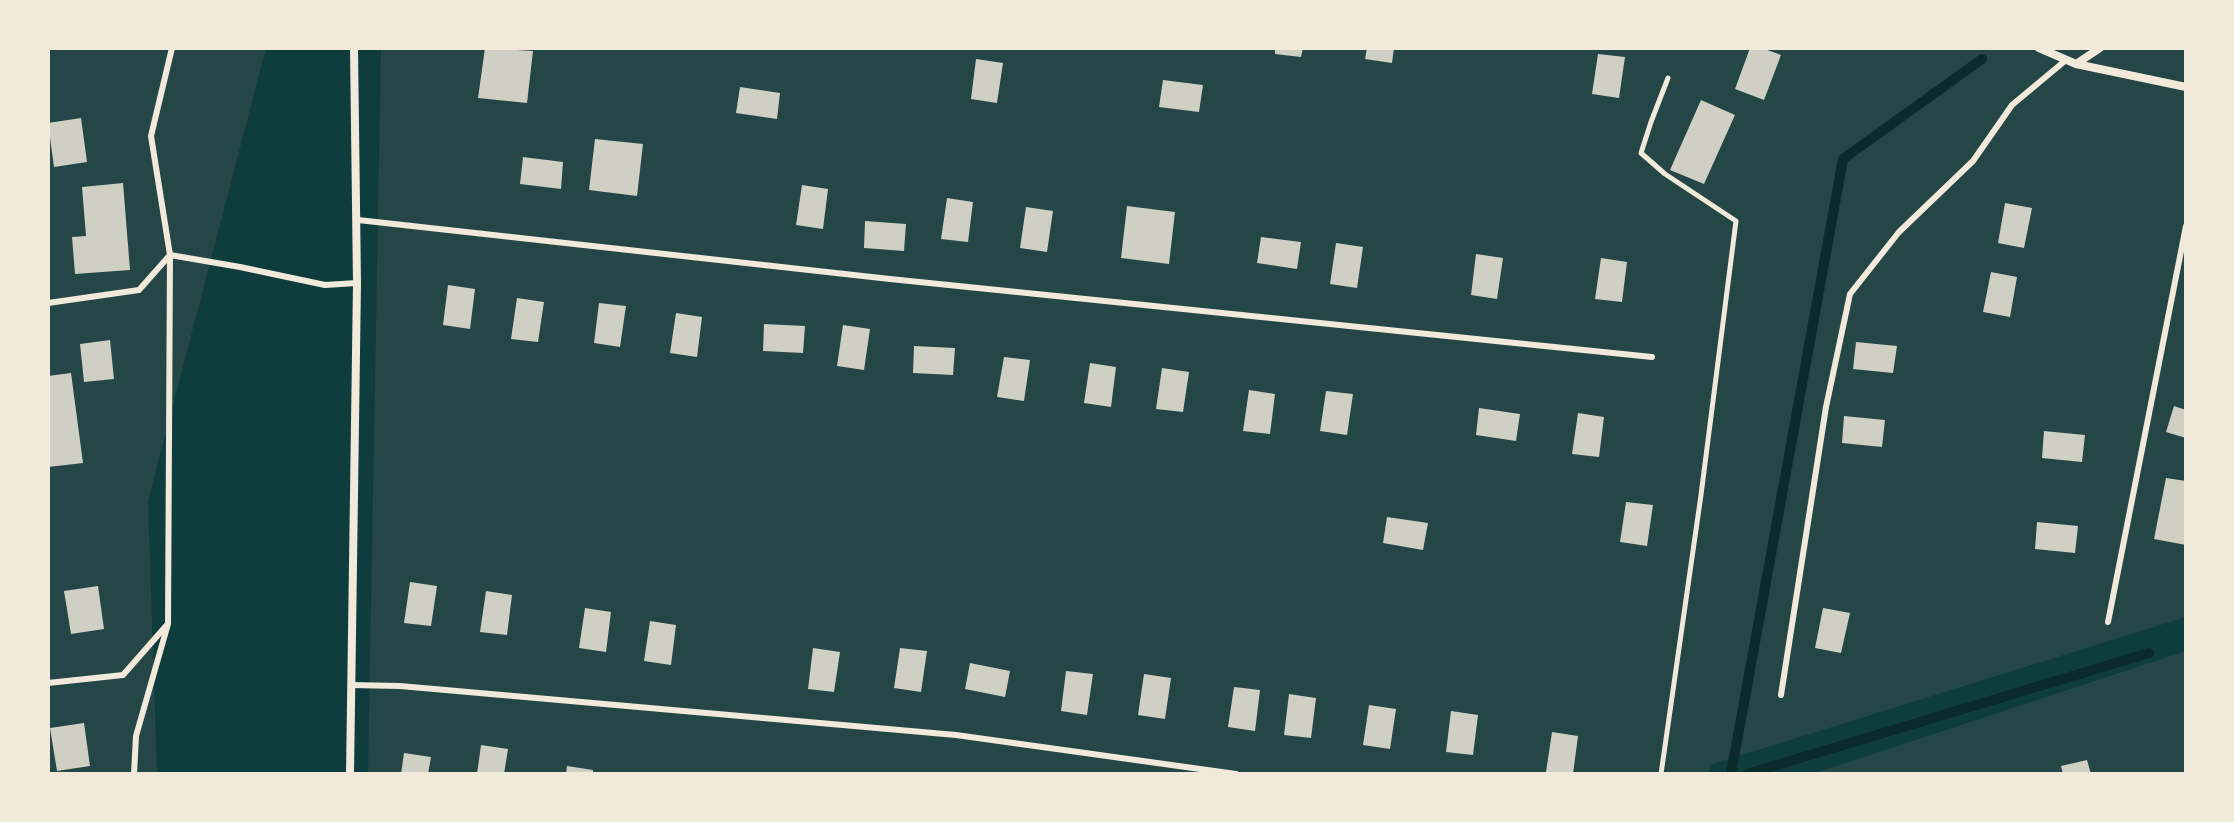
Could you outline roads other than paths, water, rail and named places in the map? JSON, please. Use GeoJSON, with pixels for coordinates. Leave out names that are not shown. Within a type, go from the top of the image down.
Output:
{"type":"FeatureCollection","features":[{"type":"Feature","properties":{"kind":"street"},"geometry":{"type":"LineString","coordinates":[[350,774],[358,220],[354,48]]}},
{"type":"Feature","properties":{"kind":"street"},"geometry":{"type":"LineString","coordinates":[[2039,48],[2076,64],[2186,87]]}},
{"type":"Feature","properties":{"kind":"street"},"geometry":{"type":"LineString","coordinates":[[2076,64],[2100,48]]}},
{"type":"Feature","properties":{"kind":"lane"},"geometry":{"type":"LineString","coordinates":[[134,774],[136,736],[168,624],[170,255],[151,136],[172,48]]}},
{"type":"Feature","properties":{"kind":"lane"},"geometry":{"type":"LineString","coordinates":[[1781,695],[1826,407],[1850,294],[1899,232],[1973,161],[2012,105],[2066,60]]}},
{"type":"Feature","properties":{"kind":"lane"},"geometry":{"type":"LineString","coordinates":[[358,220],[890,279],[1652,357]]}},
{"type":"Feature","properties":{"kind":"lane"},"geometry":{"type":"LineString","coordinates":[[2108,622],[2186,226]]}},
{"type":"Feature","properties":{"kind":"lane"},"geometry":{"type":"LineString","coordinates":[[170,255],[325,285],[357,283]]}},
{"type":"Feature","properties":{"kind":"lane"},"geometry":{"type":"LineString","coordinates":[[48,303],[139,290],[170,255]]}},
{"type":"Feature","properties":{"kind":"lane"},"geometry":{"type":"LineString","coordinates":[[48,683],[123,675],[168,624]]}},
{"type":"Feature","properties":{"kind":"lane"},"geometry":{"type":"LineString","coordinates":[[351,685],[400,686],[956,735],[1236,774]]}},
{"type":"Feature","properties":{"kind":"waterway"},"geometry":{"type":"LineString","coordinates":[[1731,774],[1843,159],[1982,59]]}},
{"type":"Feature","properties":{"kind":"waterway"},"geometry":{"type":"LineString","coordinates":[[1747,774],[2149,653]]}}]}
